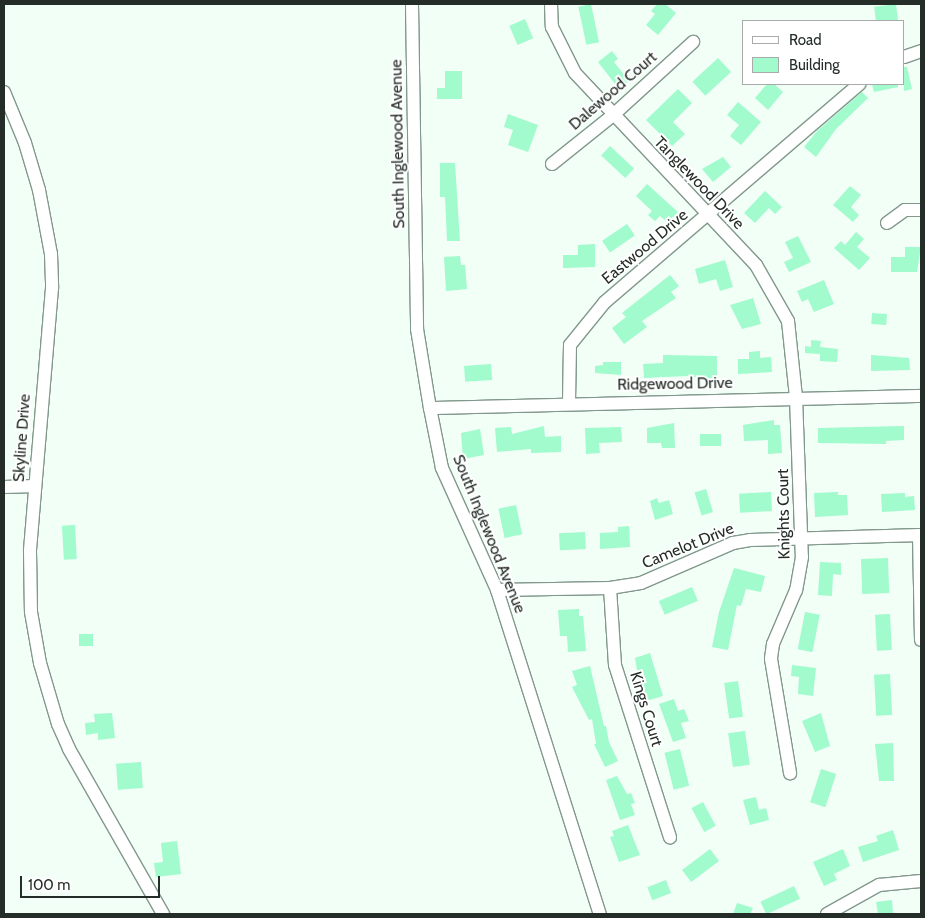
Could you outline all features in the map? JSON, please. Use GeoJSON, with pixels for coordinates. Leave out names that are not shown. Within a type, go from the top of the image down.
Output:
{"type":"FeatureCollection","features":[{"type":"Feature","properties":{"kind":"street","name":"South Inglewood Avenue"},"geometry":{"type":"LineString","coordinates":[[412,4],[418,329],[430,408],[442,468],[497,590],[600,914]]}},
{"type":"Feature","properties":{"kind":"street","name":"Tanglewood Drive"},"geometry":{"type":"LineString","coordinates":[[552,4],[552,27],[575,73],[612,116],[756,265],[788,322],[796,397]]}},
{"type":"Feature","properties":{"kind":"street","name":"Dalewood Court"},"geometry":{"type":"LineString","coordinates":[[552,164],[612,116],[693,42]]}},
{"type":"Feature","properties":{"kind":"street"},"geometry":{"type":"LineString","coordinates":[[905,57],[921,51]]}},
{"type":"Feature","properties":{"kind":"street","name":"Eastwood Drive"},"geometry":{"type":"LineString","coordinates":[[569,402],[570,345],[605,302],[858,85]]}},
{"type":"Feature","properties":{"kind":"street","name":"Skyline Drive"},"geometry":{"type":"LineString","coordinates":[[4,92],[25,143],[40,190],[52,254],[52,288],[34,486],[31,612],[46,688],[69,749],[162,914]]}},
{"type":"Feature","properties":{"kind":"street"},"geometry":{"type":"LineString","coordinates":[[887,223],[904,210],[921,210]]}},
{"type":"Feature","properties":{"kind":"street","name":"Ridgewood Drive"},"geometry":{"type":"LineString","coordinates":[[430,408],[569,402],[921,396]]}},
{"type":"Feature","properties":{"kind":"street","name":"Knights Court"},"geometry":{"type":"LineString","coordinates":[[790,773],[771,659],[773,644],[800,573],[801,538],[796,397]]}},
{"type":"Feature","properties":{"kind":"street"},"geometry":{"type":"LineString","coordinates":[[4,487],[34,486]]}},
{"type":"Feature","properties":{"kind":"street"},"geometry":{"type":"LineString","coordinates":[[920,535],[921,640]]}},
{"type":"Feature","properties":{"kind":"street","name":"Camelot Drive"},"geometry":{"type":"LineString","coordinates":[[497,590],[610,588],[663,576],[733,543],[801,538],[920,535]]}},
{"type":"Feature","properties":{"kind":"street","name":"Kings Court"},"geometry":{"type":"LineString","coordinates":[[610,588],[615,665],[670,837]]}},
{"type":"Feature","properties":{"kind":"street"},"geometry":{"type":"LineString","coordinates":[[827,914],[879,885],[921,881]]}},
{"type":"Feature","properties":{"kind":"building"},"geometry":{"type":"Polygon","coordinates":[[[591,4],[599,42],[586,45],[578,7],[591,4]]]}},
{"type":"Feature","properties":{"kind":"building"},"geometry":{"type":"Polygon","coordinates":[[[657,4],[665,4],[676,13],[658,35],[646,25],[655,14],[651,11],[657,4]]]}},
{"type":"Feature","properties":{"kind":"building"},"geometry":{"type":"Polygon","coordinates":[[[896,4],[898,20],[876,20],[874,7],[896,4]]]}},
{"type":"Feature","properties":{"kind":"building"},"geometry":{"type":"Polygon","coordinates":[[[525,19],[533,38],[518,45],[509,26],[525,19]]]}},
{"type":"Feature","properties":{"kind":"building"},"geometry":{"type":"Polygon","coordinates":[[[612,51],[618,59],[614,62],[629,81],[619,89],[598,62],[612,51]]]}},
{"type":"Feature","properties":{"kind":"building"},"geometry":{"type":"Polygon","coordinates":[[[718,58],[731,72],[705,96],[692,82],[718,58]]]}},
{"type":"Feature","properties":{"kind":"building"},"geometry":{"type":"Polygon","coordinates":[[[905,67],[907,67],[912,89],[904,91],[905,67]]]}},
{"type":"Feature","properties":{"kind":"building"},"geometry":{"type":"Polygon","coordinates":[[[445,71],[462,71],[462,99],[437,99],[437,88],[445,88],[445,71]]]}},
{"type":"Feature","properties":{"kind":"building"},"geometry":{"type":"Polygon","coordinates":[[[766,85],[775,85],[783,92],[768,110],[755,98],[766,85]]]}},
{"type":"Feature","properties":{"kind":"building"},"geometry":{"type":"Polygon","coordinates":[[[872,85],[898,85],[898,87],[874,92],[872,85]]]}},
{"type":"Feature","properties":{"kind":"building"},"geometry":{"type":"Polygon","coordinates":[[[678,89],[692,103],[673,122],[685,134],[672,146],[646,120],[678,89]]]}},
{"type":"Feature","properties":{"kind":"building"},"geometry":{"type":"Polygon","coordinates":[[[862,92],[868,98],[836,129],[816,157],[804,147],[818,130],[862,92]]]}},
{"type":"Feature","properties":{"kind":"building"},"geometry":{"type":"Polygon","coordinates":[[[738,102],[761,122],[741,145],[730,136],[739,125],[727,115],[738,102]]]}},
{"type":"Feature","properties":{"kind":"building"},"geometry":{"type":"Polygon","coordinates":[[[508,114],[538,125],[528,152],[508,145],[513,130],[504,127],[508,114]]]}},
{"type":"Feature","properties":{"kind":"building"},"geometry":{"type":"Polygon","coordinates":[[[610,146],[634,169],[625,178],[601,156],[610,146]]]}},
{"type":"Feature","properties":{"kind":"building"},"geometry":{"type":"Polygon","coordinates":[[[723,157],[731,167],[713,182],[702,169],[723,157]]]}},
{"type":"Feature","properties":{"kind":"building"},"geometry":{"type":"Polygon","coordinates":[[[440,163],[455,163],[460,241],[447,241],[445,197],[440,197],[440,163]]]}},
{"type":"Feature","properties":{"kind":"building"},"geometry":{"type":"Polygon","coordinates":[[[647,184],[678,212],[668,223],[660,216],[655,221],[648,215],[652,211],[636,196],[647,184]]]}},
{"type":"Feature","properties":{"kind":"building"},"geometry":{"type":"Polygon","coordinates":[[[850,186],[861,195],[851,207],[859,215],[853,222],[833,205],[850,186]]]}},
{"type":"Feature","properties":{"kind":"building"},"geometry":{"type":"Polygon","coordinates":[[[765,191],[782,207],[775,214],[769,208],[755,223],[744,213],[765,191]]]}},
{"type":"Feature","properties":{"kind":"building"},"geometry":{"type":"Polygon","coordinates":[[[627,224],[635,236],[610,252],[602,241],[627,224]]]}},
{"type":"Feature","properties":{"kind":"building"},"geometry":{"type":"Polygon","coordinates":[[[856,232],[864,239],[857,247],[870,258],[859,270],[834,248],[841,241],[845,245],[856,232]]]}},
{"type":"Feature","properties":{"kind":"building"},"geometry":{"type":"Polygon","coordinates":[[[798,236],[811,262],[789,272],[784,262],[793,258],[785,242],[798,236]]]}},
{"type":"Feature","properties":{"kind":"building"},"geometry":{"type":"Polygon","coordinates":[[[595,244],[595,267],[563,268],[563,255],[578,255],[578,245],[595,244]]]}},
{"type":"Feature","properties":{"kind":"building"},"geometry":{"type":"Polygon","coordinates":[[[905,247],[921,247],[917,272],[891,272],[891,257],[905,257],[905,247]]]}},
{"type":"Feature","properties":{"kind":"building"},"geometry":{"type":"Polygon","coordinates":[[[460,256],[461,265],[465,265],[467,289],[446,291],[444,257],[460,256]]]}},
{"type":"Feature","properties":{"kind":"building"},"geometry":{"type":"Polygon","coordinates":[[[725,260],[733,287],[720,291],[716,279],[699,284],[695,269],[725,260]]]}},
{"type":"Feature","properties":{"kind":"building"},"geometry":{"type":"Polygon","coordinates":[[[670,275],[679,286],[671,292],[676,298],[642,321],[647,327],[624,344],[612,328],[626,317],[622,313],[670,275]]]}},
{"type":"Feature","properties":{"kind":"building"},"geometry":{"type":"Polygon","coordinates":[[[824,280],[834,304],[814,312],[808,299],[802,302],[797,291],[824,280]]]}},
{"type":"Feature","properties":{"kind":"building"},"geometry":{"type":"Polygon","coordinates":[[[753,298],[761,324],[742,329],[730,305],[753,298]]]}},
{"type":"Feature","properties":{"kind":"building"},"geometry":{"type":"Polygon","coordinates":[[[872,313],[887,314],[886,325],[871,324],[872,313]]]}},
{"type":"Feature","properties":{"kind":"building"},"geometry":{"type":"Polygon","coordinates":[[[811,340],[821,341],[820,347],[838,349],[837,362],[820,361],[820,354],[805,353],[805,346],[811,347],[811,340]]]}},
{"type":"Feature","properties":{"kind":"building"},"geometry":{"type":"Polygon","coordinates":[[[760,351],[760,358],[771,357],[772,372],[738,374],[738,359],[749,359],[749,352],[760,351]]]}},
{"type":"Feature","properties":{"kind":"building"},"geometry":{"type":"Polygon","coordinates":[[[663,355],[717,356],[717,380],[687,376],[644,378],[643,364],[663,363],[663,355]]]}},
{"type":"Feature","properties":{"kind":"building"},"geometry":{"type":"Polygon","coordinates":[[[871,355],[909,358],[910,370],[871,371],[871,355]]]}},
{"type":"Feature","properties":{"kind":"building"},"geometry":{"type":"Polygon","coordinates":[[[603,362],[621,362],[621,375],[595,373],[595,366],[603,365],[603,362]]]}},
{"type":"Feature","properties":{"kind":"building"},"geometry":{"type":"Polygon","coordinates":[[[491,364],[492,380],[465,382],[464,366],[491,364]]]}},
{"type":"Feature","properties":{"kind":"building"},"geometry":{"type":"Polygon","coordinates":[[[774,420],[774,425],[780,425],[782,453],[768,454],[768,440],[744,441],[743,425],[774,420]]]}},
{"type":"Feature","properties":{"kind":"building"},"geometry":{"type":"Polygon","coordinates":[[[674,423],[675,448],[662,448],[661,443],[647,443],[647,428],[674,423]]]}},
{"type":"Feature","properties":{"kind":"building"},"geometry":{"type":"Polygon","coordinates":[[[544,426],[545,437],[561,436],[561,452],[531,453],[531,449],[497,452],[495,428],[511,427],[512,434],[544,426]]]}},
{"type":"Feature","properties":{"kind":"building"},"geometry":{"type":"Polygon","coordinates":[[[904,426],[904,440],[886,441],[886,444],[818,443],[818,428],[904,426]]]}},
{"type":"Feature","properties":{"kind":"building"},"geometry":{"type":"Polygon","coordinates":[[[621,427],[622,442],[599,443],[600,453],[586,454],[585,428],[621,427]]]}},
{"type":"Feature","properties":{"kind":"building"},"geometry":{"type":"Polygon","coordinates":[[[480,429],[484,455],[463,459],[461,433],[480,429]]]}},
{"type":"Feature","properties":{"kind":"building"},"geometry":{"type":"Polygon","coordinates":[[[700,434],[721,434],[721,446],[700,446],[700,434]]]}},
{"type":"Feature","properties":{"kind":"building"},"geometry":{"type":"Polygon","coordinates":[[[706,489],[713,512],[702,515],[695,493],[706,489]]]}},
{"type":"Feature","properties":{"kind":"building"},"geometry":{"type":"Polygon","coordinates":[[[771,492],[772,511],[740,513],[739,494],[771,492]]]}},
{"type":"Feature","properties":{"kind":"building"},"geometry":{"type":"Polygon","coordinates":[[[838,492],[838,495],[847,495],[848,515],[815,517],[814,493],[838,492]]]}},
{"type":"Feature","properties":{"kind":"building"},"geometry":{"type":"Polygon","coordinates":[[[905,493],[905,497],[914,496],[915,510],[882,512],[881,494],[905,493]]]}},
{"type":"Feature","properties":{"kind":"building"},"geometry":{"type":"Polygon","coordinates":[[[657,498],[659,503],[669,500],[673,514],[655,520],[650,501],[657,498]]]}},
{"type":"Feature","properties":{"kind":"building"},"geometry":{"type":"Polygon","coordinates":[[[516,505],[522,534],[505,538],[498,509],[516,505]]]}},
{"type":"Feature","properties":{"kind":"building"},"geometry":{"type":"Polygon","coordinates":[[[75,525],[77,559],[64,560],[62,526],[75,525]]]}},
{"type":"Feature","properties":{"kind":"building"},"geometry":{"type":"Polygon","coordinates":[[[629,526],[630,547],[600,549],[600,533],[618,532],[618,527],[629,526]]]}},
{"type":"Feature","properties":{"kind":"building"},"geometry":{"type":"Polygon","coordinates":[[[585,532],[586,549],[560,550],[559,533],[585,532]]]}},
{"type":"Feature","properties":{"kind":"building"},"geometry":{"type":"Polygon","coordinates":[[[888,558],[889,593],[862,594],[861,559],[888,558]]]}},
{"type":"Feature","properties":{"kind":"building"},"geometry":{"type":"Polygon","coordinates":[[[820,562],[841,563],[841,575],[833,574],[832,596],[818,595],[820,562]]]}},
{"type":"Feature","properties":{"kind":"building"},"geometry":{"type":"Polygon","coordinates":[[[734,568],[765,576],[761,592],[746,589],[741,606],[737,605],[728,650],[712,647],[719,612],[734,568]]]}},
{"type":"Feature","properties":{"kind":"building"},"geometry":{"type":"Polygon","coordinates":[[[692,587],[698,601],[665,615],[659,601],[692,587]]]}},
{"type":"Feature","properties":{"kind":"building"},"geometry":{"type":"Polygon","coordinates":[[[579,609],[579,616],[583,616],[586,651],[568,652],[567,636],[560,636],[558,610],[579,609]]]}},
{"type":"Feature","properties":{"kind":"building"},"geometry":{"type":"Polygon","coordinates":[[[805,612],[820,615],[812,652],[798,649],[805,612]]]}},
{"type":"Feature","properties":{"kind":"building"},"geometry":{"type":"Polygon","coordinates":[[[890,614],[892,650],[877,651],[875,615],[890,614]]]}},
{"type":"Feature","properties":{"kind":"building"},"geometry":{"type":"Polygon","coordinates":[[[79,634],[93,634],[93,646],[79,646],[79,634]]]}},
{"type":"Feature","properties":{"kind":"building"},"geometry":{"type":"Polygon","coordinates":[[[650,653],[663,696],[646,701],[644,693],[636,696],[633,683],[639,682],[635,658],[650,653]]]}},
{"type":"Feature","properties":{"kind":"building"},"geometry":{"type":"Polygon","coordinates":[[[792,665],[816,668],[813,696],[798,694],[799,677],[791,676],[792,665]]]}},
{"type":"Feature","properties":{"kind":"building"},"geometry":{"type":"Polygon","coordinates":[[[590,666],[604,726],[606,726],[609,742],[618,761],[605,767],[594,744],[596,744],[592,719],[589,720],[572,687],[577,685],[572,671],[590,666]]]}},
{"type":"Feature","properties":{"kind":"building"},"geometry":{"type":"Polygon","coordinates":[[[890,674],[892,715],[876,716],[874,675],[890,674]]]}},
{"type":"Feature","properties":{"kind":"building"},"geometry":{"type":"Polygon","coordinates":[[[738,681],[743,717],[729,719],[724,683],[738,681]]]}},
{"type":"Feature","properties":{"kind":"building"},"geometry":{"type":"Polygon","coordinates":[[[674,699],[678,711],[684,709],[689,721],[681,723],[686,738],[673,742],[659,704],[674,699]]]}},
{"type":"Feature","properties":{"kind":"building"},"geometry":{"type":"Polygon","coordinates":[[[112,713],[115,738],[98,740],[98,733],[86,735],[85,723],[95,722],[94,714],[112,713]]]}},
{"type":"Feature","properties":{"kind":"building"},"geometry":{"type":"Polygon","coordinates":[[[821,713],[830,746],[815,752],[802,721],[821,713]]]}},
{"type":"Feature","properties":{"kind":"building"},"geometry":{"type":"Polygon","coordinates":[[[745,731],[750,765],[733,767],[728,733],[745,731]]]}},
{"type":"Feature","properties":{"kind":"building"},"geometry":{"type":"Polygon","coordinates":[[[893,743],[894,781],[879,781],[875,744],[893,743]]]}},
{"type":"Feature","properties":{"kind":"building"},"geometry":{"type":"Polygon","coordinates":[[[680,749],[689,786],[674,790],[664,753],[680,749]]]}},
{"type":"Feature","properties":{"kind":"building"},"geometry":{"type":"Polygon","coordinates":[[[141,762],[143,788],[118,790],[116,764],[141,762]]]}},
{"type":"Feature","properties":{"kind":"building"},"geometry":{"type":"Polygon","coordinates":[[[821,769],[836,774],[825,807],[810,802],[821,769]]]}},
{"type":"Feature","properties":{"kind":"building"},"geometry":{"type":"Polygon","coordinates":[[[617,776],[627,794],[631,793],[635,803],[631,804],[635,815],[620,820],[606,780],[617,776]]]}},
{"type":"Feature","properties":{"kind":"building"},"geometry":{"type":"Polygon","coordinates":[[[756,797],[759,810],[766,808],[769,820],[750,825],[743,800],[756,797]]]}},
{"type":"Feature","properties":{"kind":"building"},"geometry":{"type":"Polygon","coordinates":[[[703,802],[716,826],[704,832],[692,808],[703,802]]]}},
{"type":"Feature","properties":{"kind":"building"},"geometry":{"type":"Polygon","coordinates":[[[628,825],[640,855],[619,862],[610,837],[614,836],[612,831],[628,825]]]}},
{"type":"Feature","properties":{"kind":"building"},"geometry":{"type":"Polygon","coordinates":[[[893,830],[899,850],[863,862],[858,847],[878,841],[876,836],[893,830]]]}},
{"type":"Feature","properties":{"kind":"building"},"geometry":{"type":"Polygon","coordinates":[[[177,841],[181,874],[156,877],[154,863],[163,862],[161,843],[177,841]]]}},
{"type":"Feature","properties":{"kind":"building"},"geometry":{"type":"Polygon","coordinates":[[[710,849],[719,861],[691,882],[682,870],[710,849]]]}},
{"type":"Feature","properties":{"kind":"building"},"geometry":{"type":"Polygon","coordinates":[[[843,849],[850,866],[834,874],[837,880],[824,886],[813,862],[843,849]]]}},
{"type":"Feature","properties":{"kind":"building"},"geometry":{"type":"Polygon","coordinates":[[[666,880],[671,893],[652,900],[647,887],[666,880]]]}},
{"type":"Feature","properties":{"kind":"building"},"geometry":{"type":"Polygon","coordinates":[[[794,886],[800,899],[767,914],[760,902],[794,886]]]}},
{"type":"Feature","properties":{"kind":"building"},"geometry":{"type":"Polygon","coordinates":[[[892,900],[893,914],[878,914],[876,902],[892,900]]]}},
{"type":"Feature","properties":{"kind":"building"},"geometry":{"type":"Polygon","coordinates":[[[737,903],[753,908],[750,914],[733,914],[737,903]]]}}]}
